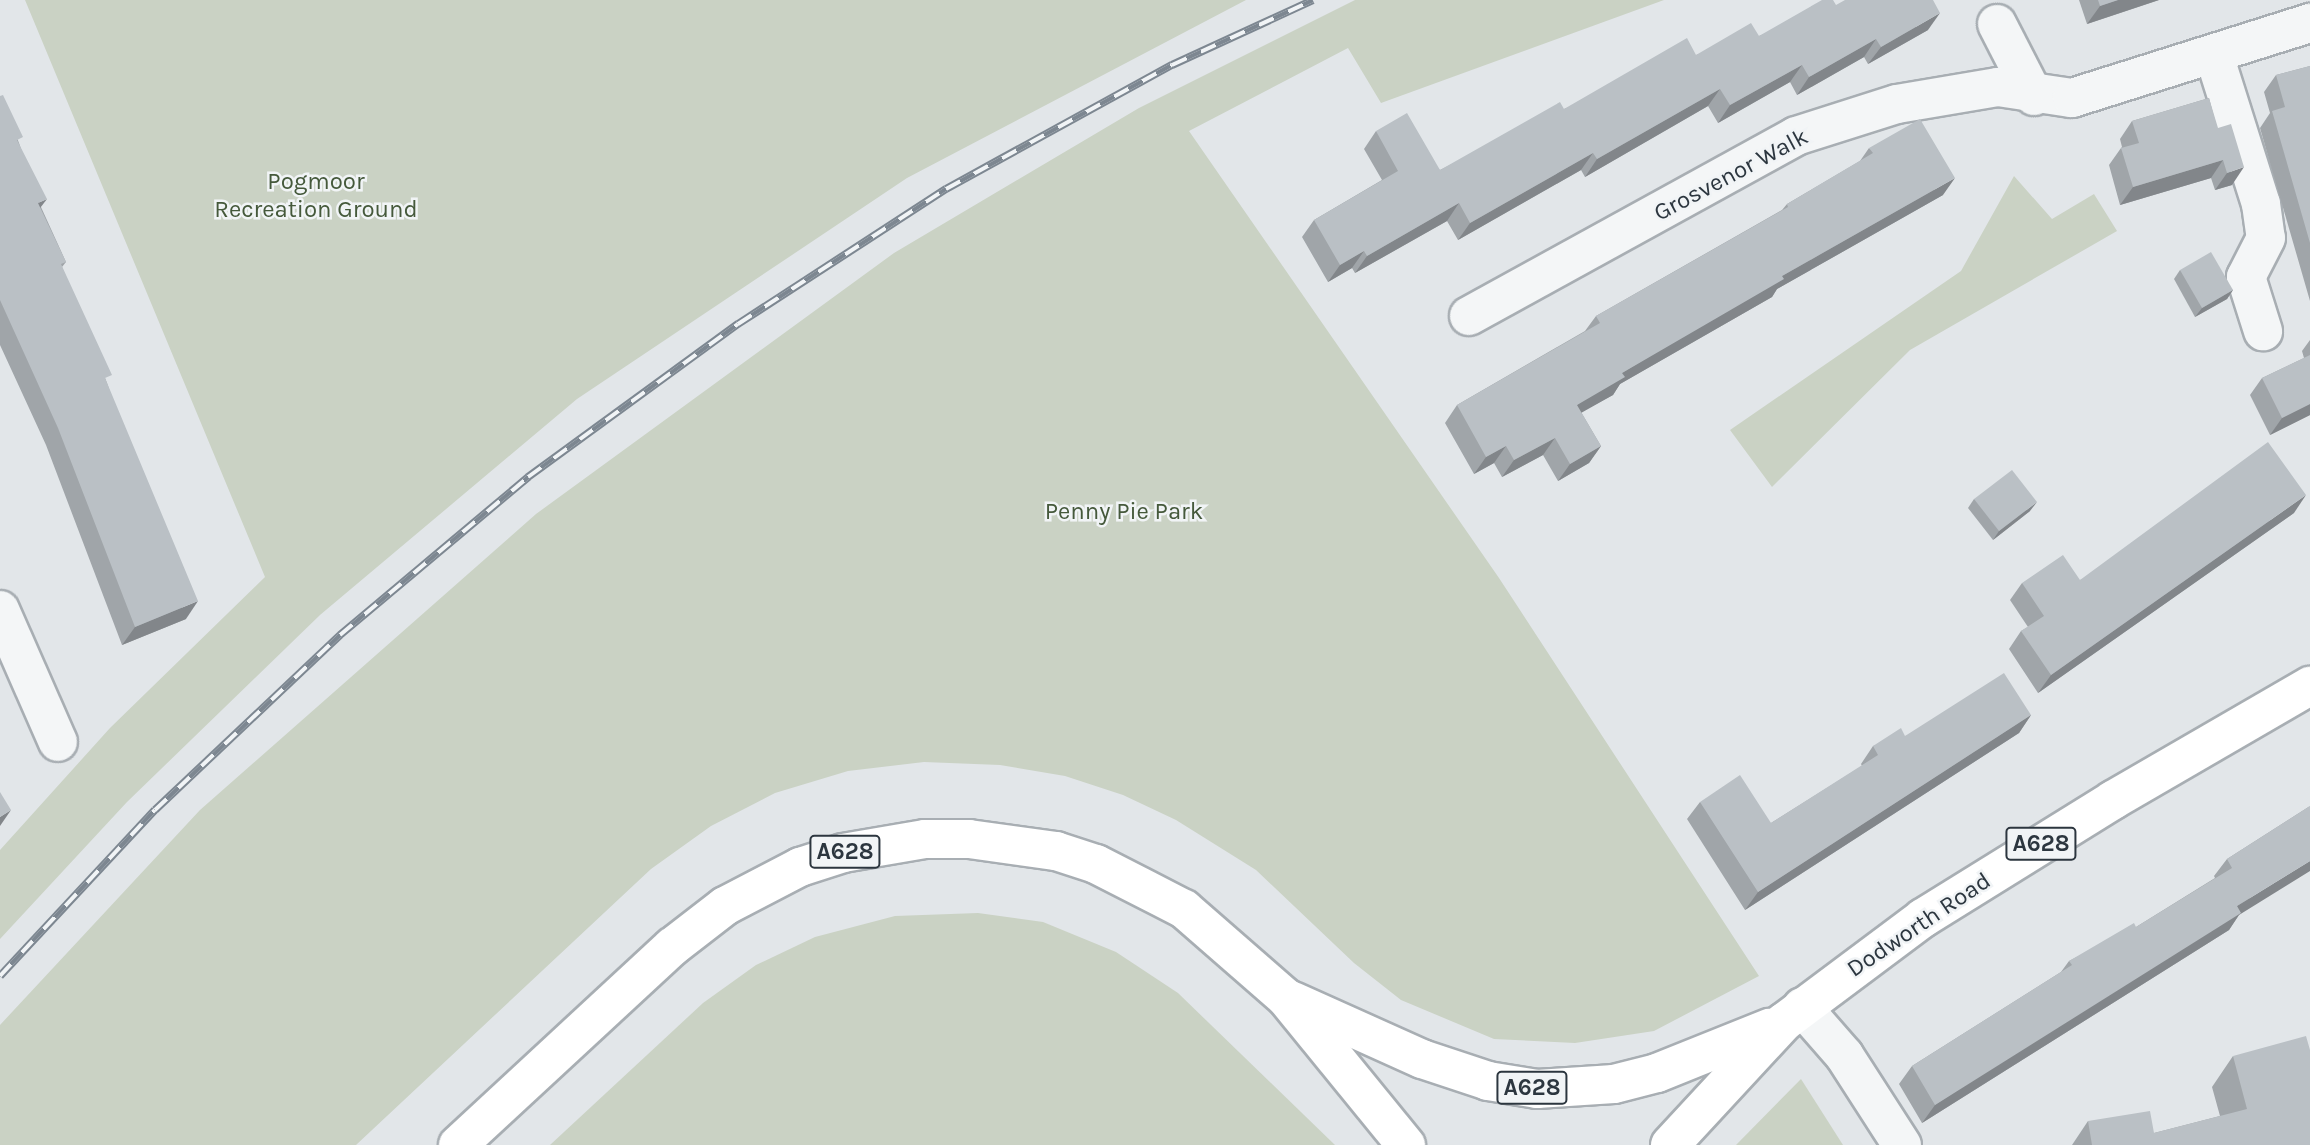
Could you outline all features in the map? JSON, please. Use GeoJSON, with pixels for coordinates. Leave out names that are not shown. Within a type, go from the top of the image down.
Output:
{"type":"FeatureCollection","features":[{"type":"Feature","properties":{"kind":"highway","name":"Dodworth Road"},"geometry":{"type":"LineString","coordinates":[[1670,1145],[1793,1014],[1923,918],[2310,685]]}},
{"type":"Feature","properties":{"kind":"highway","name":"A628"},"geometry":{"type":"LineString","coordinates":[[458,1145],[672,947],[725,906],[800,867],[882,843],[980,840],[1056,851],[1096,864],[1184,909],[1286,998],[1406,1145]]}},
{"type":"Feature","properties":{"kind":"highway","name":"A628"},"geometry":{"type":"LineString","coordinates":[[1286,998],[1422,1059],[1488,1081],[1537,1089],[1614,1084],[1657,1073],[1793,1014]]}},
{"type":"Feature","properties":{"kind":"street","name":"Grosvenor Walk"},"geometry":{"type":"LineString","coordinates":[[1469,316],[1796,136],[1909,102],[1998,86],[2034,96],[2072,98],[2310,23]]}},
{"type":"Feature","properties":{"kind":"street"},"geometry":{"type":"LineString","coordinates":[[1997,24],[2034,96]]}},
{"type":"Feature","properties":{"kind":"street"},"geometry":{"type":"LineString","coordinates":[[2214,55],[2261,204],[2266,238],[2246,277],[2263,331]]}},
{"type":"Feature","properties":{"kind":"street"},"geometry":{"type":"LineString","coordinates":[[0,610],[58,742]]}},
{"type":"Feature","properties":{"kind":"street"},"geometry":{"type":"LineString","coordinates":[[1793,1014],[1844,1055],[1902,1145]]}},
{"type":"Feature","properties":{"kind":"green space","name":"Pogmoor Recreation Ground"},"geometry":{"type":"Polygon","coordinates":[[[25,0],[1246,0],[907,178],[577,399],[320,615],[127,802],[0,939],[0,850],[110,728],[265,577],[25,0]]]}},
{"type":"Feature","properties":{"kind":"green space","name":"Penny Pie Park"},"geometry":{"type":"Polygon","coordinates":[[[1355,0],[1664,0],[1381,103],[1348,48],[1189,131],[1499,578],[1759,976],[1654,1031],[1575,1043],[1494,1039],[1401,1000],[1354,963],[1256,870],[1176,820],[1123,795],[1065,776],[1000,765],[924,762],[848,771],[775,793],[711,826],[651,869],[356,1145],[0,1145],[0,1025],[200,810],[536,514],[894,253],[1139,108],[1355,0]]]}},
{"type":"Feature","properties":{"kind":"green space"},"geometry":{"type":"Polygon","coordinates":[[[2014,176],[2052,219],[2094,194],[2117,231],[1910,350],[1772,487],[1730,430],[1961,271],[2014,176]]]}},
{"type":"Feature","properties":{"kind":"green space"},"geometry":{"type":"Polygon","coordinates":[[[978,913],[1043,922],[1116,952],[1178,993],[1335,1145],[550,1145],[703,1003],[756,965],[815,937],[895,916],[978,913]]]}},
{"type":"Feature","properties":{"kind":"green space"},"geometry":{"type":"Polygon","coordinates":[[[1801,1079],[1843,1145],[1736,1145],[1801,1079]]]}},
{"type":"Feature","properties":{"kind":"building"},"geometry":{"type":"Polygon","coordinates":[[[1822,0],[1833,0],[1836,5],[1845,0],[1933,0],[1940,13],[1881,47],[1876,39],[1809,77],[1802,65],[1730,105],[1720,89],[1597,159],[1593,153],[1470,223],[1459,203],[1367,256],[1364,251],[1340,265],[1314,220],[1398,171],[1376,131],[1407,113],[1440,170],[1560,102],[1564,109],[1687,38],[1696,55],[1751,23],[1759,36],[1822,0]]]}},
{"type":"Feature","properties":{"kind":"building"},"geometry":{"type":"Polygon","coordinates":[[[2098,0],[2118,0],[2100,6],[2098,0]]]}},
{"type":"Feature","properties":{"kind":"building"},"geometry":{"type":"Polygon","coordinates":[[[2310,66],[2310,243],[2272,111],[2285,107],[2276,75],[2310,66]]]}},
{"type":"Feature","properties":{"kind":"building"},"geometry":{"type":"Polygon","coordinates":[[[3,95],[23,137],[17,140],[47,199],[38,203],[66,262],[61,264],[112,375],[105,378],[198,601],[135,627],[58,428],[0,300],[0,96],[3,95]]]}},
{"type":"Feature","properties":{"kind":"building"},"geometry":{"type":"Polygon","coordinates":[[[2209,98],[2218,128],[2231,124],[2244,167],[2227,173],[2223,160],[2133,187],[2121,148],[2139,143],[2132,121],[2209,98]]]}},
{"type":"Feature","properties":{"kind":"building"},"geometry":{"type":"Polygon","coordinates":[[[1920,119],[1955,178],[1782,276],[1784,279],[1622,373],[1625,377],[1577,405],[1601,446],[1570,464],[1555,438],[1514,460],[1506,446],[1486,457],[1457,405],[1600,323],[1596,316],[1788,207],[1787,204],[1873,153],[1869,148],[1920,119]]]}},
{"type":"Feature","properties":{"kind":"building"},"geometry":{"type":"Polygon","coordinates":[[[2211,252],[2233,290],[2202,308],[2180,270],[2211,252]]]}},
{"type":"Feature","properties":{"kind":"building"},"geometry":{"type":"Polygon","coordinates":[[[2310,355],[2310,404],[2282,418],[2262,378],[2310,355]]]}},
{"type":"Feature","properties":{"kind":"building"},"geometry":{"type":"Polygon","coordinates":[[[2268,442],[2306,495],[2051,675],[2021,631],[2044,616],[2022,583],[2063,555],[2080,580],[2268,442]]]}},
{"type":"Feature","properties":{"kind":"building"},"geometry":{"type":"Polygon","coordinates":[[[2012,470],[2037,502],[1999,531],[1974,499],[2012,470]]]}},
{"type":"Feature","properties":{"kind":"building"},"geometry":{"type":"Polygon","coordinates":[[[2004,673],[2031,715],[1758,892],[1700,802],[1740,775],[1771,823],[1878,755],[1873,746],[1901,728],[1905,736],[2004,673]]]}},
{"type":"Feature","properties":{"kind":"building"},"geometry":{"type":"Polygon","coordinates":[[[0,792],[11,810],[0,817],[0,792]]]}},
{"type":"Feature","properties":{"kind":"building"},"geometry":{"type":"Polygon","coordinates":[[[2310,806],[2310,861],[2237,906],[2241,913],[1935,1105],[1912,1066],[2072,965],[2069,961],[2134,923],[2136,927],[2232,868],[2227,859],[2310,806]]]}},
{"type":"Feature","properties":{"kind":"building"},"geometry":{"type":"Polygon","coordinates":[[[2306,1036],[2310,1050],[2310,1145],[2092,1145],[2088,1121],[2150,1111],[2154,1133],[2247,1109],[2233,1056],[2306,1036]]]}},
{"type":"Feature","properties":{"kind":"railway"},"geometry":{"type":"LineString","coordinates":[[0,976],[155,810],[340,635],[528,477],[738,324],[946,189],[1172,65],[1313,0]]}}]}
